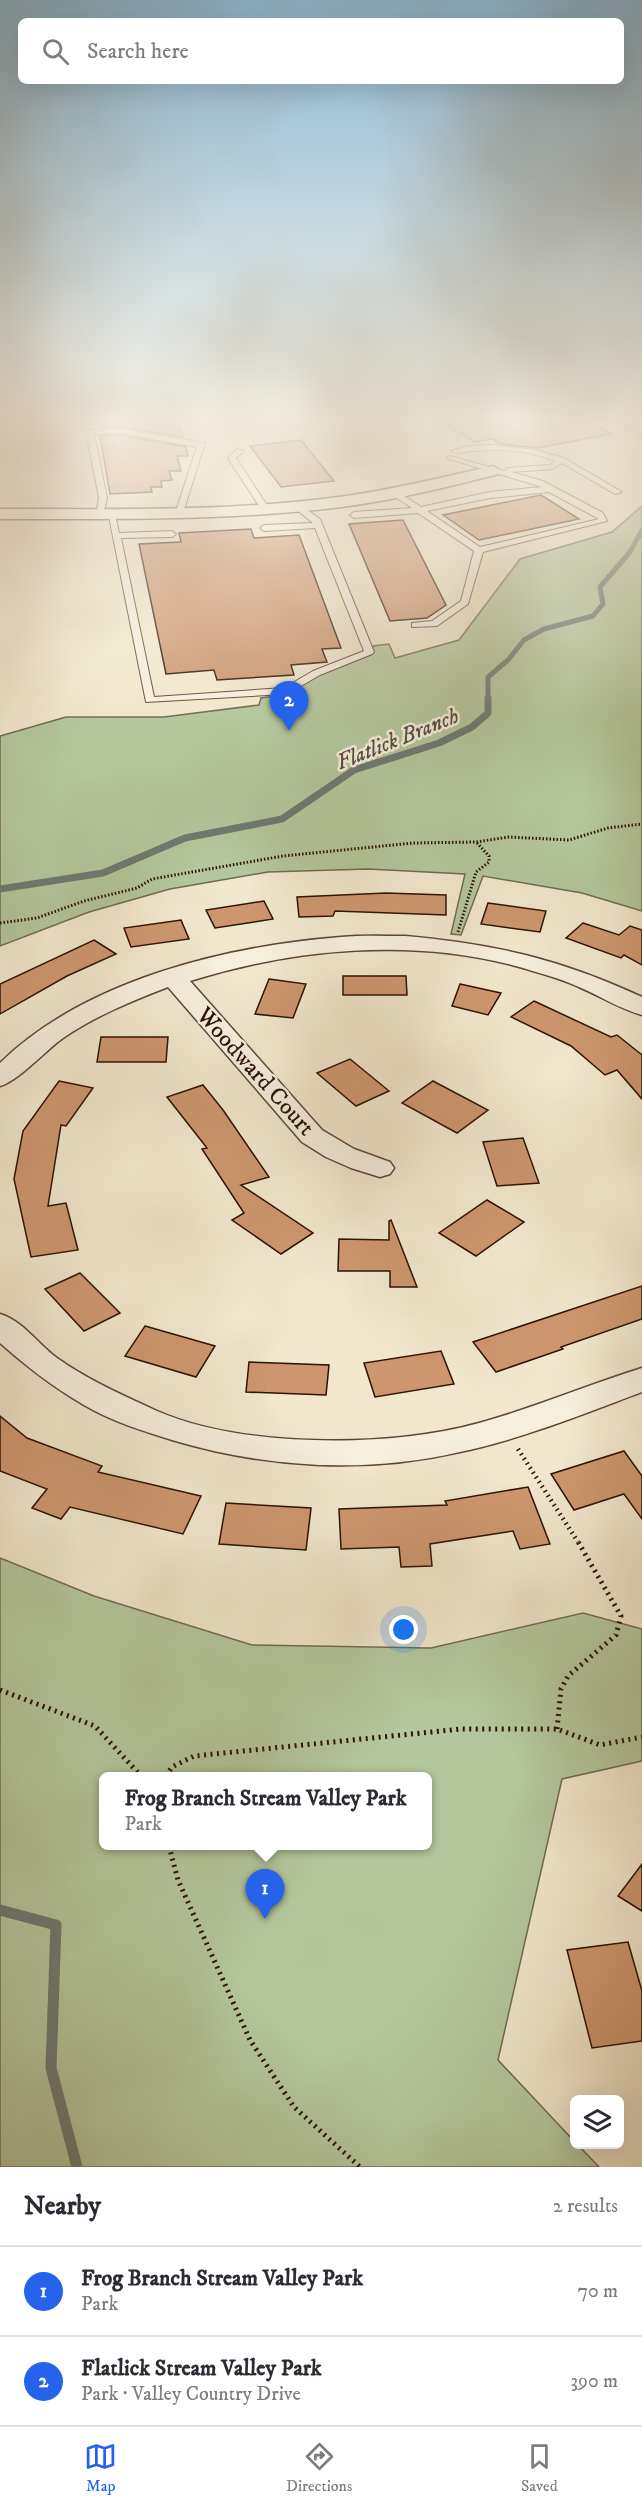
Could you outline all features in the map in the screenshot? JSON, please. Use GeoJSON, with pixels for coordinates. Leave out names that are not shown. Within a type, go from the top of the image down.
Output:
{"type":"FeatureCollection","features":[{"type":"Feature","properties":{"kind":"street"},"geometry":{"type":"LineString","coordinates":[[0,1078],[34,1046],[66,1024],[131,991],[242,958],[284,950],[354,943],[402,942],[466,949],[528,961],[597,986],[642,1007]]}},
{"type":"Feature","properties":{"kind":"street","name":"Woodward Court"},"geometry":{"type":"LineString","coordinates":[[173,977],[312,1136],[329,1149],[350,1159],[380,1168]]}},
{"type":"Feature","properties":{"kind":"street"},"geometry":{"type":"LineString","coordinates":[[0,1325],[41,1364],[84,1391],[135,1415],[193,1434],[256,1447],[289,1450],[356,1452],[412,1448],[457,1441],[490,1433],[642,1380]]}},
{"type":"Feature","properties":{"kind":"lane"},"geometry":{"type":"LineString","coordinates":[[109,521],[116,536],[150,700],[287,691],[303,679],[324,669],[369,652],[317,521]]}},
{"type":"Feature","properties":{"kind":"lane"},"geometry":{"type":"LineString","coordinates":[[436,521],[479,550],[602,521]]}},
{"type":"Feature","properties":{"kind":"lane"},"geometry":{"type":"LineString","coordinates":[[264,528],[318,525]]}},
{"type":"Feature","properties":{"kind":"lane"},"geometry":{"type":"LineString","coordinates":[[116,536],[172,534]]}},
{"type":"Feature","properties":{"kind":"lane"},"geometry":{"type":"LineString","coordinates":[[415,625],[434,624],[465,602],[479,550]]}},
{"type":"Feature","properties":{"kind":"path"},"geometry":{"type":"LineString","coordinates":[[0,923],[37,918],[84,901],[137,888],[152,879],[283,856],[413,843],[476,842],[509,837],[569,840],[608,828],[642,824]]}},
{"type":"Feature","properties":{"kind":"path"},"geometry":{"type":"LineString","coordinates":[[456,936],[476,872],[489,862],[489,856],[476,842]]}},
{"type":"Feature","properties":{"kind":"path"},"geometry":{"type":"LineString","coordinates":[[517,1447],[583,1549],[621,1616],[616,1635],[568,1676],[561,1689],[557,1729]]}},
{"type":"Feature","properties":{"kind":"path"},"geometry":{"type":"LineString","coordinates":[[0,1690],[95,1726],[137,1772]]}},
{"type":"Feature","properties":{"kind":"path"},"geometry":{"type":"LineString","coordinates":[[169,1772],[172,1767],[194,1756],[461,1729],[557,1729],[600,1745],[642,1737]]}},
{"type":"Feature","properties":{"kind":"path"},"geometry":{"type":"LineString","coordinates":[[170,1850],[178,1880],[250,2040],[294,2107],[360,2167]]}},
{"type":"Feature","properties":{"kind":"green space"},"geometry":{"type":"Polygon","coordinates":[[[625,521],[642,521],[642,911],[582,893],[483,876],[461,935],[451,934],[465,874],[368,869],[268,872],[170,889],[89,912],[0,946],[0,736],[66,717],[164,717],[259,705],[261,698],[283,695],[317,675],[371,655],[373,646],[389,644],[395,658],[459,640],[520,559],[612,532],[625,521]]]}},
{"type":"Feature","properties":{"kind":"green space"},"geometry":{"type":"Polygon","coordinates":[[[0,1558],[94,1596],[252,1645],[431,1648],[583,1613],[642,1629],[642,1761],[562,1779],[498,2060],[570,2137],[570,2149],[582,2149],[599,2167],[0,2167],[0,1558]]]}},
{"type":"Feature","properties":{"kind":"building"},"geometry":{"type":"Polygon","coordinates":[[[404,521],[446,605],[427,618],[390,621],[349,524],[404,521]]]}},
{"type":"Feature","properties":{"kind":"building"},"geometry":{"type":"Polygon","coordinates":[[[452,521],[569,521],[479,540],[452,521]]]}},
{"type":"Feature","properties":{"kind":"building"},"geometry":{"type":"Polygon","coordinates":[[[251,529],[254,538],[299,535],[341,648],[322,649],[327,662],[291,665],[294,675],[217,680],[214,670],[166,674],[139,544],[181,542],[179,533],[251,529]]]}},
{"type":"Feature","properties":{"kind":"building"},"geometry":{"type":"Polygon","coordinates":[[[386,893],[446,895],[446,915],[335,911],[333,916],[299,917],[297,897],[386,893]]]}},
{"type":"Feature","properties":{"kind":"building"},"geometry":{"type":"Polygon","coordinates":[[[264,901],[273,919],[215,928],[206,910],[264,901]]]}},
{"type":"Feature","properties":{"kind":"building"},"geometry":{"type":"Polygon","coordinates":[[[488,903],[546,911],[540,932],[481,924],[488,903]]]}},
{"type":"Feature","properties":{"kind":"building"},"geometry":{"type":"Polygon","coordinates":[[[181,920],[189,939],[131,947],[124,928],[181,920]]]}},
{"type":"Feature","properties":{"kind":"building"},"geometry":{"type":"Polygon","coordinates":[[[583,923],[619,935],[630,926],[642,930],[642,965],[624,955],[621,958],[566,938],[583,923]]]}},
{"type":"Feature","properties":{"kind":"building"},"geometry":{"type":"Polygon","coordinates":[[[94,940],[116,954],[67,976],[0,1014],[0,984],[94,940]]]}},
{"type":"Feature","properties":{"kind":"building"},"geometry":{"type":"Polygon","coordinates":[[[343,976],[406,976],[407,995],[343,995],[343,976]]]}},
{"type":"Feature","properties":{"kind":"building"},"geometry":{"type":"Polygon","coordinates":[[[269,979],[306,984],[293,1018],[255,1014],[269,979]]]}},
{"type":"Feature","properties":{"kind":"building"},"geometry":{"type":"Polygon","coordinates":[[[460,984],[501,993],[488,1015],[452,1006],[460,984]]]}},
{"type":"Feature","properties":{"kind":"building"},"geometry":{"type":"Polygon","coordinates":[[[534,1001],[611,1037],[617,1035],[642,1055],[642,1099],[617,1070],[605,1075],[571,1046],[511,1017],[534,1001]]]}},
{"type":"Feature","properties":{"kind":"building"},"geometry":{"type":"Polygon","coordinates":[[[101,1037],[168,1037],[166,1062],[97,1062],[101,1037]]]}},
{"type":"Feature","properties":{"kind":"building"},"geometry":{"type":"Polygon","coordinates":[[[350,1059],[389,1091],[356,1106],[317,1073],[350,1059]]]}},
{"type":"Feature","properties":{"kind":"building"},"geometry":{"type":"Polygon","coordinates":[[[59,1081],[93,1088],[66,1126],[61,1125],[48,1206],[66,1203],[78,1250],[31,1257],[14,1179],[23,1131],[59,1081]]]}},
{"type":"Feature","properties":{"kind":"building"},"geometry":{"type":"Polygon","coordinates":[[[433,1081],[488,1110],[457,1133],[402,1103],[433,1081]]]}},
{"type":"Feature","properties":{"kind":"building"},"geometry":{"type":"Polygon","coordinates":[[[203,1085],[269,1177],[241,1185],[313,1233],[281,1254],[232,1220],[244,1213],[202,1149],[207,1148],[167,1097],[203,1085]]]}},
{"type":"Feature","properties":{"kind":"building"},"geometry":{"type":"Polygon","coordinates":[[[523,1138],[539,1183],[497,1186],[483,1142],[523,1138]]]}},
{"type":"Feature","properties":{"kind":"building"},"geometry":{"type":"Polygon","coordinates":[[[487,1200],[524,1222],[476,1256],[439,1233],[487,1200]]]}},
{"type":"Feature","properties":{"kind":"building"},"geometry":{"type":"Polygon","coordinates":[[[391,1220],[417,1287],[390,1287],[390,1271],[338,1271],[339,1239],[389,1240],[389,1221],[391,1220]]]}},
{"type":"Feature","properties":{"kind":"building"},"geometry":{"type":"Polygon","coordinates":[[[80,1273],[120,1313],[84,1331],[45,1289],[80,1273]]]}},
{"type":"Feature","properties":{"kind":"building"},"geometry":{"type":"Polygon","coordinates":[[[642,1286],[642,1319],[496,1372],[473,1342],[642,1286]]]}},
{"type":"Feature","properties":{"kind":"building"},"geometry":{"type":"Polygon","coordinates":[[[145,1326],[215,1346],[196,1377],[125,1356],[145,1326]]]}},
{"type":"Feature","properties":{"kind":"building"},"geometry":{"type":"Polygon","coordinates":[[[441,1351],[454,1384],[375,1397],[364,1363],[441,1351]]]}},
{"type":"Feature","properties":{"kind":"building"},"geometry":{"type":"Polygon","coordinates":[[[249,1362],[329,1365],[326,1395],[246,1392],[249,1362]]]}},
{"type":"Feature","properties":{"kind":"building"},"geometry":{"type":"Polygon","coordinates":[[[0,1416],[27,1438],[102,1466],[98,1472],[201,1496],[183,1534],[70,1507],[61,1519],[32,1508],[47,1489],[0,1471],[0,1416]]]}},
{"type":"Feature","properties":{"kind":"building"},"geometry":{"type":"Polygon","coordinates":[[[624,1451],[642,1476],[642,1519],[624,1494],[574,1510],[551,1474],[624,1451]]]}},
{"type":"Feature","properties":{"kind":"building"},"geometry":{"type":"Polygon","coordinates":[[[528,1487],[550,1544],[520,1549],[513,1531],[430,1544],[432,1566],[401,1567],[399,1547],[341,1549],[339,1509],[447,1505],[445,1501],[528,1487]]]}},
{"type":"Feature","properties":{"kind":"building"},"geometry":{"type":"Polygon","coordinates":[[[226,1503],[311,1508],[306,1550],[219,1544],[226,1503]]]}},
{"type":"Feature","properties":{"kind":"building"},"geometry":{"type":"Polygon","coordinates":[[[642,1864],[642,1911],[618,1896],[642,1864]]]}},
{"type":"Feature","properties":{"kind":"building"},"geometry":{"type":"Polygon","coordinates":[[[628,1942],[642,1991],[642,2041],[592,2048],[567,1950],[628,1942]]]}},
{"type":"Feature","properties":{"kind":"waterway","name":"Flatlick Branch"},"geometry":{"type":"LineString","coordinates":[[0,889],[103,873],[185,838],[282,819],[354,770],[439,743],[472,727],[488,713],[488,677],[508,660],[524,640],[544,629],[593,616],[603,604],[600,587],[630,552],[642,530]]}},
{"type":"Feature","properties":{"kind":"waterway"},"geometry":{"type":"LineString","coordinates":[[0,1910],[56,1925],[51,2068],[77,2167]]}},
{"type":"Feature","properties":{"kind":"place","name":"Flatlick Stream Valley Park"},"geometry":{"type":"Point","coordinates":[289,731]}},
{"type":"Feature","properties":{"kind":"place","name":"Frog Branch Stream Valley Park"},"geometry":{"type":"Point","coordinates":[265,1919]}}]}
